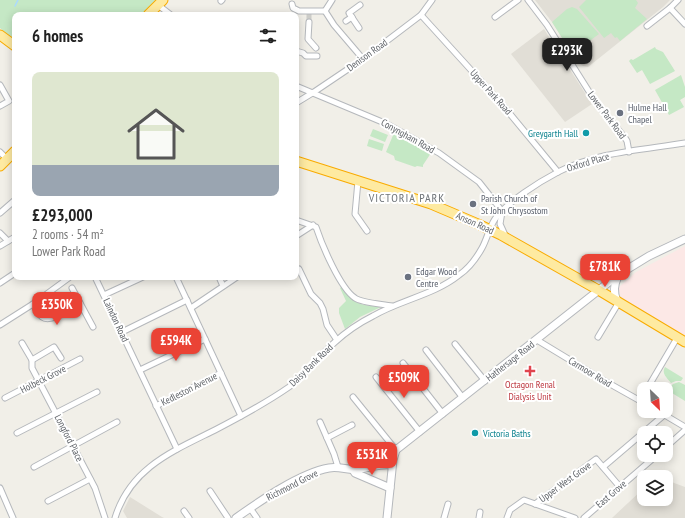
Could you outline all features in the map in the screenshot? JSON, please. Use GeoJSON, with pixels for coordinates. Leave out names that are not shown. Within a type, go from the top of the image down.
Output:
{"type":"FeatureCollection","features":[{"type":"Feature","properties":{"kind":"highway"},"geometry":{"type":"LineString","coordinates":[[151,12],[161,2]]}},
{"type":"Feature","properties":{"kind":"highway"},"geometry":{"type":"LineString","coordinates":[[1,37],[12,44]]}},
{"type":"Feature","properties":{"kind":"highway"},"geometry":{"type":"LineString","coordinates":[[0,166],[12,154]]}},
{"type":"Feature","properties":{"kind":"highway","name":"Anson Road"},"geometry":{"type":"LineString","coordinates":[[299,162],[431,204],[490,229],[600,291],[681,340]]}},
{"type":"Feature","properties":{"kind":"street"},"geometry":{"type":"LineString","coordinates":[[325,11],[332,0]]}},
{"type":"Feature","properties":{"kind":"street","name":"Denison Road"},"geometry":{"type":"LineString","coordinates":[[299,101],[363,59],[421,15],[432,0]]}},
{"type":"Feature","properties":{"kind":"street"},"geometry":{"type":"LineString","coordinates":[[495,18],[518,0]]}},
{"type":"Feature","properties":{"kind":"street","name":"Lower Park Road"},"geometry":{"type":"LineString","coordinates":[[528,0],[554,36],[595,101],[627,141],[629,152]]}},
{"type":"Feature","properties":{"kind":"street"},"geometry":{"type":"LineString","coordinates":[[647,26],[678,0]]}},
{"type":"Feature","properties":{"kind":"street"},"geometry":{"type":"LineString","coordinates":[[161,2],[169,12]]}},
{"type":"Feature","properties":{"kind":"street"},"geometry":{"type":"LineString","coordinates":[[292,4],[293,8],[299,11],[309,13],[325,11]]}},
{"type":"Feature","properties":{"kind":"street"},"geometry":{"type":"LineString","coordinates":[[359,28],[349,13],[360,5]]}},
{"type":"Feature","properties":{"kind":"street"},"geometry":{"type":"LineString","coordinates":[[670,8],[685,24]]}},
{"type":"Feature","properties":{"kind":"street"},"geometry":{"type":"LineString","coordinates":[[325,11],[363,59]]}},
{"type":"Feature","properties":{"kind":"street","name":"Upper Park Road"},"geometry":{"type":"LineString","coordinates":[[421,15],[501,103],[558,172]]}},
{"type":"Feature","properties":{"kind":"street"},"geometry":{"type":"LineString","coordinates":[[337,28],[352,17]]}},
{"type":"Feature","properties":{"kind":"street"},"geometry":{"type":"LineString","coordinates":[[309,22],[308,38],[316,48]]}},
{"type":"Feature","properties":{"kind":"street"},"geometry":{"type":"LineString","coordinates":[[299,51],[306,56],[317,56]]}},
{"type":"Feature","properties":{"kind":"street"},"geometry":{"type":"LineString","coordinates":[[0,85],[9,101],[0,106]]}},
{"type":"Feature","properties":{"kind":"street","name":"Conyngham Road"},"geometry":{"type":"LineString","coordinates":[[299,87],[314,92],[387,124],[439,153],[479,182],[502,211]]}},
{"type":"Feature","properties":{"kind":"street","name":"Oxford Place"},"geometry":{"type":"LineString","coordinates":[[490,229],[502,211],[530,189],[558,172],[587,160],[685,143]]}},
{"type":"Feature","properties":{"kind":"street"},"geometry":{"type":"LineString","coordinates":[[0,152],[7,159]]}},
{"type":"Feature","properties":{"kind":"street"},"geometry":{"type":"LineString","coordinates":[[358,181],[355,214],[367,231]]}},
{"type":"Feature","properties":{"kind":"street"},"geometry":{"type":"LineString","coordinates":[[0,212],[12,202]]}},
{"type":"Feature","properties":{"kind":"street"},"geometry":{"type":"LineString","coordinates":[[502,211],[500,224],[508,239]]}},
{"type":"Feature","properties":{"kind":"street"},"geometry":{"type":"LineString","coordinates":[[299,221],[316,227],[327,255],[348,291],[356,299],[392,306]]}},
{"type":"Feature","properties":{"kind":"street"},"geometry":{"type":"LineString","coordinates":[[299,234],[313,225]]}},
{"type":"Feature","properties":{"kind":"street","name":"Daisy Bank Road"},"geometry":{"type":"LineString","coordinates":[[115,518],[124,497],[143,472],[160,459],[177,449],[241,416],[289,387],[338,340],[362,322],[392,306],[434,290],[460,275],[471,264],[482,249],[490,229]]}},
{"type":"Feature","properties":{"kind":"street"},"geometry":{"type":"LineString","coordinates":[[0,233],[8,241]]}},
{"type":"Feature","properties":{"kind":"street"},"geometry":{"type":"LineString","coordinates":[[0,246],[12,239]]}},
{"type":"Feature","properties":{"kind":"street","name":"Hathersage Road"},"geometry":{"type":"LineString","coordinates":[[396,450],[618,276],[649,256],[685,239]]}},
{"type":"Feature","properties":{"kind":"street"},"geometry":{"type":"LineString","coordinates":[[299,269],[311,294],[320,303],[323,309],[327,325],[338,340]]}},
{"type":"Feature","properties":{"kind":"street"},"geometry":{"type":"LineString","coordinates":[[0,283],[12,275]]}},
{"type":"Feature","properties":{"kind":"street"},"geometry":{"type":"LineString","coordinates":[[598,337],[618,302],[614,291],[618,276]]}},
{"type":"Feature","properties":{"kind":"street"},"geometry":{"type":"LineString","coordinates":[[0,325],[33,304],[66,280]]}},
{"type":"Feature","properties":{"kind":"street","name":"Laindon Road"},"geometry":{"type":"LineString","coordinates":[[96,280],[177,449]]}},
{"type":"Feature","properties":{"kind":"street"},"geometry":{"type":"LineString","coordinates":[[104,295],[136,280]]}},
{"type":"Feature","properties":{"kind":"street"},"geometry":{"type":"LineString","coordinates":[[177,280],[241,416]]}},
{"type":"Feature","properties":{"kind":"street"},"geometry":{"type":"LineString","coordinates":[[220,280],[223,286]]}},
{"type":"Feature","properties":{"kind":"street"},"geometry":{"type":"LineString","coordinates":[[191,308],[232,280]]}},
{"type":"Feature","properties":{"kind":"street"},"geometry":{"type":"LineString","coordinates":[[72,288],[93,327]]}},
{"type":"Feature","properties":{"kind":"street"},"geometry":{"type":"LineString","coordinates":[[122,332],[187,300]]}},
{"type":"Feature","properties":{"kind":"street"},"geometry":{"type":"LineString","coordinates":[[33,304],[39,315],[44,319],[51,319],[80,304]]}},
{"type":"Feature","properties":{"kind":"street"},"geometry":{"type":"LineString","coordinates":[[140,370],[205,339]]}},
{"type":"Feature","properties":{"kind":"street","name":"Carmoor Road"},"geometry":{"type":"LineString","coordinates":[[537,340],[637,399]]}},
{"type":"Feature","properties":{"kind":"street"},"geometry":{"type":"LineString","coordinates":[[652,382],[681,340]]}},
{"type":"Feature","properties":{"kind":"street","name":"Longford Place"},"geometry":{"type":"LineString","coordinates":[[22,343],[32,360],[32,368],[72,447],[97,492],[105,518]]}},
{"type":"Feature","properties":{"kind":"street"},"geometry":{"type":"LineString","coordinates":[[455,344],[484,381]]}},
{"type":"Feature","properties":{"kind":"street"},"geometry":{"type":"LineString","coordinates":[[32,360],[54,345],[61,358]]}},
{"type":"Feature","properties":{"kind":"street"},"geometry":{"type":"LineString","coordinates":[[426,350],[463,398]]}},
{"type":"Feature","properties":{"kind":"street","name":"Holbeck Grove"},"geometry":{"type":"LineString","coordinates":[[5,398],[80,359]]}},
{"type":"Feature","properties":{"kind":"street"},"geometry":{"type":"LineString","coordinates":[[403,363],[443,414]]}},
{"type":"Feature","properties":{"kind":"street","name":"Kedleston Avenue"},"geometry":{"type":"LineString","coordinates":[[156,406],[221,373]]}},
{"type":"Feature","properties":{"kind":"street"},"geometry":{"type":"LineString","coordinates":[[376,377],[420,432]]}},
{"type":"Feature","properties":{"kind":"street"},"geometry":{"type":"LineString","coordinates":[[17,433],[97,392]]}},
{"type":"Feature","properties":{"kind":"street"},"geometry":{"type":"LineString","coordinates":[[353,397],[396,450],[392,465],[387,518]]}},
{"type":"Feature","properties":{"kind":"street"},"geometry":{"type":"LineString","coordinates":[[620,486],[603,467],[660,418]]}},
{"type":"Feature","properties":{"kind":"street"},"geometry":{"type":"LineString","coordinates":[[669,418],[685,428],[673,440]]}},
{"type":"Feature","properties":{"kind":"street"},"geometry":{"type":"LineString","coordinates":[[34,467],[117,422]]}},
{"type":"Feature","properties":{"kind":"street"},"geometry":{"type":"LineString","coordinates":[[320,422],[338,467]]}},
{"type":"Feature","properties":{"kind":"street"},"geometry":{"type":"LineString","coordinates":[[327,438],[352,425]]}},
{"type":"Feature","properties":{"kind":"street","name":"Upper West Grove"},"geometry":{"type":"LineString","coordinates":[[535,504],[596,459],[603,467]]}},
{"type":"Feature","properties":{"kind":"street","name":"East Grove"},"geometry":{"type":"LineString","coordinates":[[584,518],[649,462]]}},
{"type":"Feature","properties":{"kind":"street","name":"Richmond Grove"},"geometry":{"type":"LineString","coordinates":[[236,518],[279,489],[321,470],[338,467],[353,470],[386,464],[392,465]]}},
{"type":"Feature","properties":{"kind":"street","name":"Richmond Grove"},"geometry":{"type":"LineString","coordinates":[[353,470],[355,473],[390,488]]}},
{"type":"Feature","properties":{"kind":"street"},"geometry":{"type":"LineString","coordinates":[[48,502],[90,479]]}},
{"type":"Feature","properties":{"kind":"street"},"geometry":{"type":"LineString","coordinates":[[0,488],[13,518]]}},
{"type":"Feature","properties":{"kind":"street"},"geometry":{"type":"LineString","coordinates":[[210,491],[228,518]]}},
{"type":"Feature","properties":{"kind":"street"},"geometry":{"type":"LineString","coordinates":[[507,518],[510,510],[524,500],[575,518]]}},
{"type":"Feature","properties":{"kind":"street"},"geometry":{"type":"LineString","coordinates":[[444,518],[448,504]]}},
{"type":"Feature","properties":{"kind":"street"},"geometry":{"type":"LineString","coordinates":[[250,508],[257,518]]}},
{"type":"Feature","properties":{"kind":"street"},"geometry":{"type":"LineString","coordinates":[[184,511],[189,518]]}},
{"type":"Feature","properties":{"kind":"shaded area"},"geometry":{"type":"Polygon","coordinates":[[[535,0],[670,0],[588,67],[579,63],[552,22],[535,0]]]}},
{"type":"Feature","properties":{"kind":"shaded area"},"geometry":{"type":"Polygon","coordinates":[[[544,29],[592,104],[565,122],[511,54],[544,29]]]}},
{"type":"Feature","properties":{"kind":"shaded area"},"geometry":{"type":"Polygon","coordinates":[[[685,246],[685,336],[621,297],[618,288],[636,272],[685,246]]]}},
{"type":"Feature","properties":{"kind":"shaded area"},"geometry":{"type":"Polygon","coordinates":[[[673,483],[685,487],[685,518],[612,518],[637,495],[637,506],[673,506],[673,483]]]}},
{"type":"Feature","properties":{"kind":"shaded area"},"geometry":{"type":"Polygon","coordinates":[[[130,497],[164,518],[127,518],[123,511],[130,497]]]}},
{"type":"Feature","properties":{"kind":"green space"},"geometry":{"type":"Polygon","coordinates":[[[0,0],[156,0],[144,12],[12,12],[12,38],[0,28],[0,0]]]}},
{"type":"Feature","properties":{"kind":"green space"},"geometry":{"type":"Polygon","coordinates":[[[586,0],[636,0],[638,3],[635,8],[647,19],[620,41],[611,33],[604,38],[579,7],[586,0]]]}},
{"type":"Feature","properties":{"kind":"green space"},"geometry":{"type":"Polygon","coordinates":[[[572,7],[577,9],[599,34],[572,54],[552,22],[567,9],[572,7]]]}},
{"type":"Feature","properties":{"kind":"green space"},"geometry":{"type":"Polygon","coordinates":[[[655,47],[663,52],[675,71],[650,84],[642,70],[637,73],[629,61],[655,47]]]}},
{"type":"Feature","properties":{"kind":"green space"},"geometry":{"type":"Polygon","coordinates":[[[681,75],[685,87],[685,97],[680,100],[684,107],[669,115],[655,90],[681,75]]]}},
{"type":"Feature","properties":{"kind":"green space"},"geometry":{"type":"Polygon","coordinates":[[[373,129],[388,135],[385,142],[370,136],[373,129]]]}},
{"type":"Feature","properties":{"kind":"green space"},"geometry":{"type":"Polygon","coordinates":[[[394,133],[431,153],[423,167],[415,167],[395,160],[394,156],[386,152],[394,133]]]}},
{"type":"Feature","properties":{"kind":"green space"},"geometry":{"type":"Polygon","coordinates":[[[369,139],[384,144],[382,151],[367,146],[369,139]]]}},
{"type":"Feature","properties":{"kind":"green space"},"geometry":{"type":"Polygon","coordinates":[[[343,286],[350,297],[358,303],[368,306],[381,307],[360,317],[345,329],[339,313],[339,308],[346,301],[340,288],[343,286]]]}},
{"type":"Feature","properties":{"kind":"green space"},"geometry":{"type":"Polygon","coordinates":[[[665,367],[683,378],[681,381],[670,382],[664,373],[665,367]]]}},
{"type":"Feature","properties":{"kind":"green space"},"geometry":{"type":"Polygon","coordinates":[[[679,382],[685,385],[685,401],[673,394],[673,384],[679,382]]]}},
{"type":"Feature","properties":{"kind":"waterway"},"geometry":{"type":"LineString","coordinates":[[15,6],[18,0]]}},
{"type":"Feature","properties":{"kind":"tunnel"},"geometry":{"type":"LineString","coordinates":[[309,14],[309,22]]}},
{"type":"Feature","properties":{"kind":"place","name":"Hulme Hall Chapel"},"geometry":{"type":"Point","coordinates":[620,113]}},
{"type":"Feature","properties":{"kind":"place","name":"Greygarth Hall"},"geometry":{"type":"Point","coordinates":[586,133]}},
{"type":"Feature","properties":{"kind":"place","name":"Parish Church of St John Chrysostom"},"geometry":{"type":"Point","coordinates":[473,204]}},
{"type":"Feature","properties":{"kind":"place","name":"Edgar Wood Centre"},"geometry":{"type":"Point","coordinates":[408,277]}},
{"type":"Feature","properties":{"kind":"place","name":"Octagon Renal Dialysis Unit"},"geometry":{"type":"Point","coordinates":[530,371]}},
{"type":"Feature","properties":{"kind":"place","name":"Victoria Baths"},"geometry":{"type":"Point","coordinates":[475,433]}},
{"type":"Feature","properties":{"kind":"district","name":"VICTORIA PARK"},"geometry":{"type":"Point","coordinates":[407,197]}}]}
